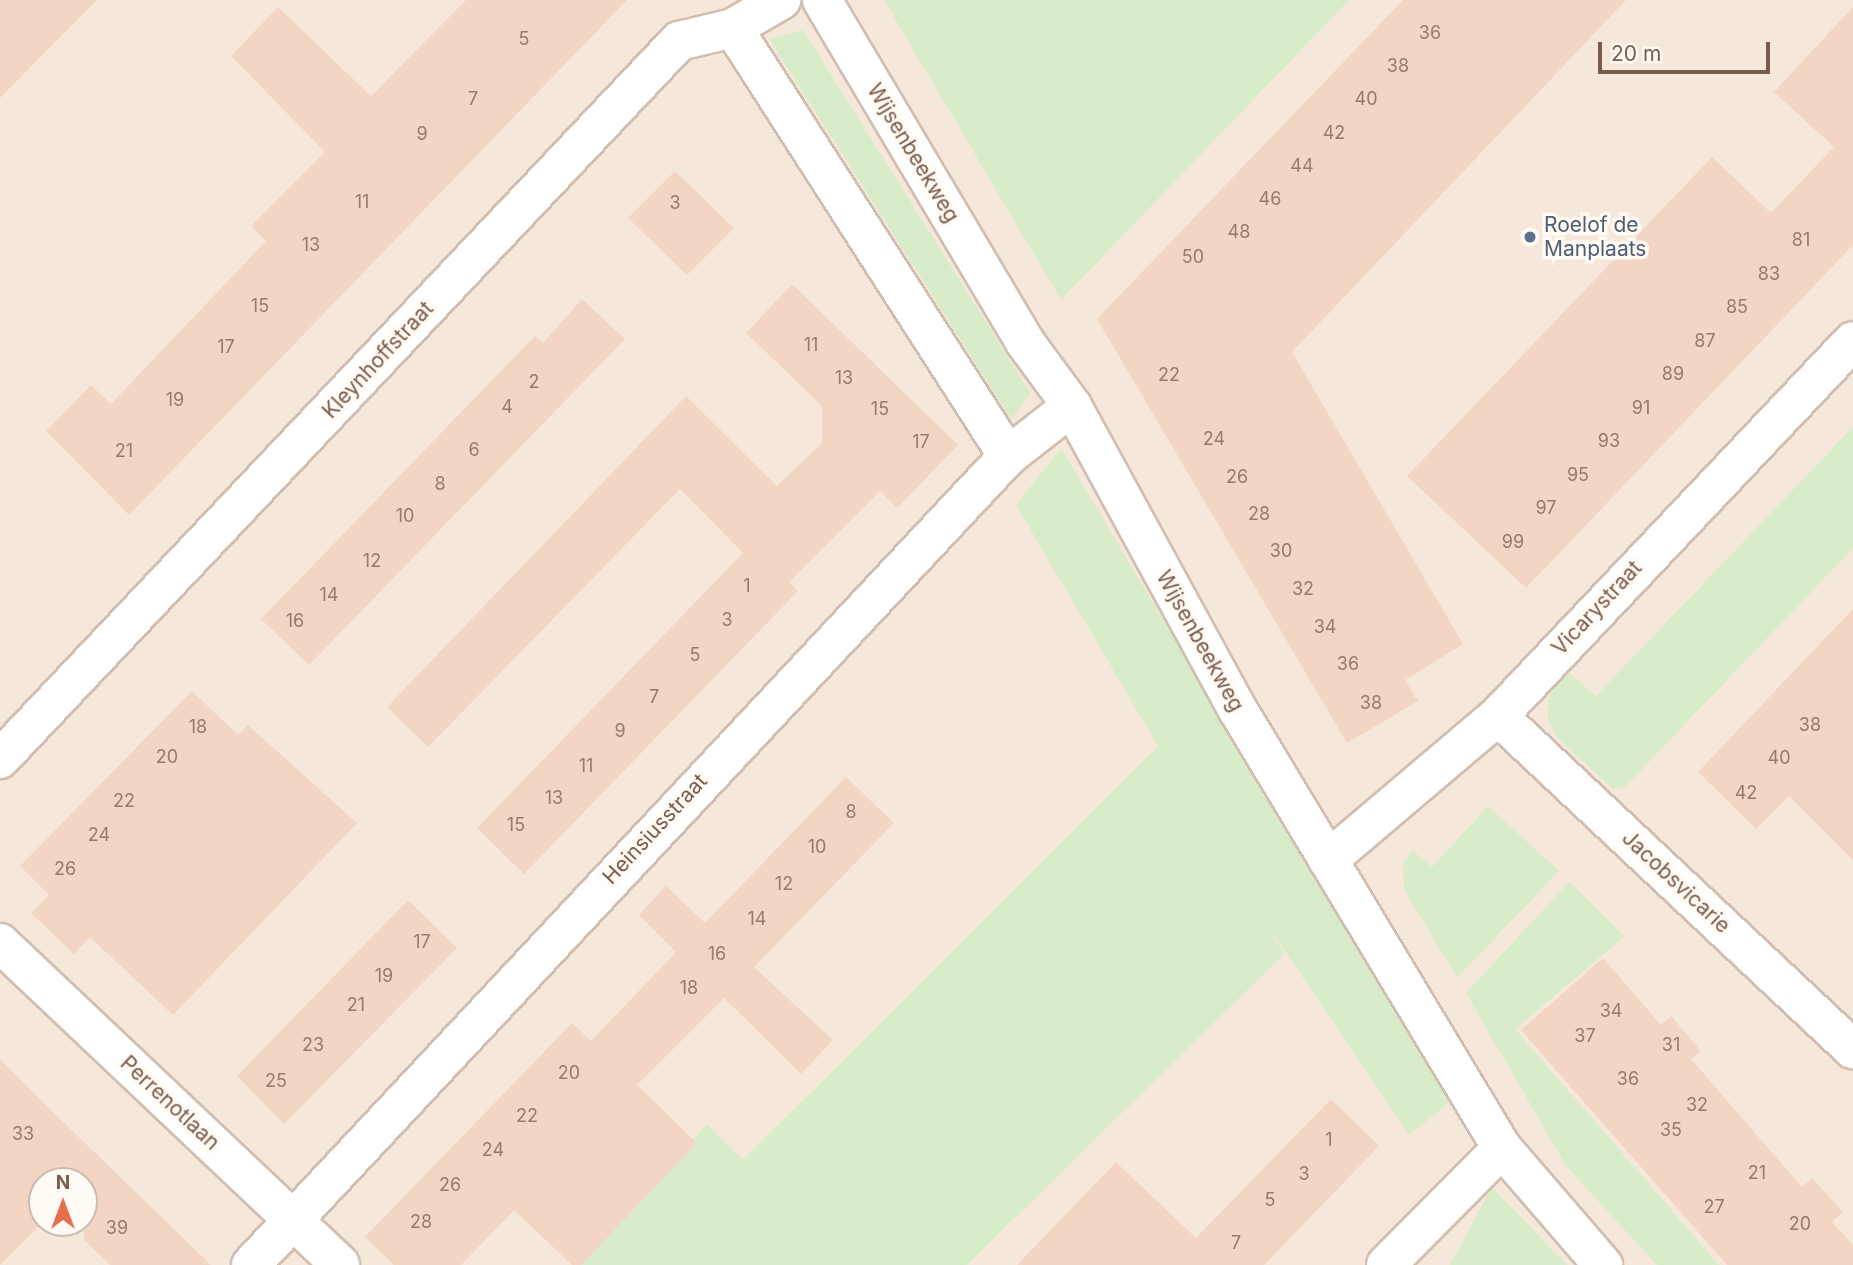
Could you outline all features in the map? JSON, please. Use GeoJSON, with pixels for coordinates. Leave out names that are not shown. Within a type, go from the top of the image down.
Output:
{"type":"FeatureCollection","features":[{"type":"Feature","properties":{"kind":"street","name":"Kleynhoffstraat"},"geometry":{"type":"LineString","coordinates":[[0,759],[679,41],[733,28],[780,0]]}},
{"type":"Feature","properties":{"kind":"street","name":"Wijsenbeekweg"},"geometry":{"type":"LineString","coordinates":[[822,0],[1025,342],[1072,406],[1238,710],[1502,1148],[1603,1265]]}},
{"type":"Feature","properties":{"kind":"street"},"geometry":{"type":"LineString","coordinates":[[733,28],[1008,456]]}},
{"type":"Feature","properties":{"kind":"street","name":"Vicarystraat"},"geometry":{"type":"LineString","coordinates":[[1328,860],[1498,716],[1853,341]]}},
{"type":"Feature","properties":{"kind":"street","name":"Heinsiusstraat"},"geometry":{"type":"LineString","coordinates":[[251,1265],[1008,456],[1072,406]]}},
{"type":"Feature","properties":{"kind":"street","name":"Jacobsvicarie"},"geometry":{"type":"LineString","coordinates":[[1498,716],[1853,1049]]}},
{"type":"Feature","properties":{"kind":"street","name":"Perrenotlaan"},"geometry":{"type":"LineString","coordinates":[[0,943],[340,1265]]}},
{"type":"Feature","properties":{"kind":"street"},"geometry":{"type":"LineString","coordinates":[[1386,1265],[1502,1148]]}},
{"type":"Feature","properties":{"kind":"shaded area"},"geometry":{"type":"Polygon","coordinates":[[[0,0],[1853,0],[1853,1265],[0,1265],[0,0]]]}},
{"type":"Feature","properties":{"kind":"green space"},"geometry":{"type":"Polygon","coordinates":[[[884,0],[1349,0],[1061,300],[884,0]]]}},
{"type":"Feature","properties":{"kind":"green space"},"geometry":{"type":"Polygon","coordinates":[[[803,30],[1031,394],[1011,419],[769,39],[803,30]]]}},
{"type":"Feature","properties":{"kind":"green space"},"geometry":{"type":"Polygon","coordinates":[[[1853,427],[1853,548],[1626,786],[1613,789],[1558,739],[1548,719],[1549,690],[1563,668],[1596,696],[1853,427]]]}},
{"type":"Feature","properties":{"kind":"green space"},"geometry":{"type":"Polygon","coordinates":[[[1061,448],[1450,1102],[1409,1135],[1266,923],[1284,954],[967,1265],[581,1265],[707,1124],[743,1160],[1158,746],[1016,505],[1061,448]]]}},
{"type":"Feature","properties":{"kind":"green space"},"geometry":{"type":"Polygon","coordinates":[[[1488,806],[1559,871],[1457,978],[1404,889],[1403,863],[1412,850],[1432,867],[1488,806]]]}},
{"type":"Feature","properties":{"kind":"green space"},"geometry":{"type":"Polygon","coordinates":[[[1569,882],[1625,936],[1515,1029],[1719,1265],[1657,1265],[1566,1166],[1466,993],[1569,882]]]}},
{"type":"Feature","properties":{"kind":"green space"},"geometry":{"type":"Polygon","coordinates":[[[1492,1187],[1567,1265],[1450,1265],[1492,1187]]]}},
{"type":"Feature","properties":{"kind":"building"},"geometry":{"type":"Polygon","coordinates":[[[0,0],[97,0],[0,98],[0,0]]]}},
{"type":"Feature","properties":{"kind":"building"},"geometry":{"type":"Polygon","coordinates":[[[466,0],[627,0],[129,515],[46,431],[91,385],[111,404],[266,241],[251,226],[325,152],[231,56],[278,7],[371,96],[466,0]]]}},
{"type":"Feature","properties":{"kind":"building"},"geometry":{"type":"Polygon","coordinates":[[[1403,0],[1626,0],[1292,352],[1463,644],[1405,680],[1418,701],[1347,743],[1097,319],[1403,0]]]}},
{"type":"Feature","properties":{"kind":"building"},"geometry":{"type":"Polygon","coordinates":[[[1853,7],[1853,245],[1526,588],[1407,476],[1712,157],[1771,213],[1834,147],[1774,92],[1853,7]]]}},
{"type":"Feature","properties":{"kind":"building"},"geometry":{"type":"Polygon","coordinates":[[[675,171],[734,228],[687,275],[628,218],[675,171]]]}},
{"type":"Feature","properties":{"kind":"building"},"geometry":{"type":"Polygon","coordinates":[[[792,284],[958,445],[897,508],[880,491],[789,582],[798,591],[524,874],[477,828],[743,553],[680,489],[428,747],[387,707],[686,396],[777,486],[822,443],[822,406],[746,333],[792,284]]]}},
{"type":"Feature","properties":{"kind":"building"},"geometry":{"type":"Polygon","coordinates":[[[582,299],[625,339],[309,665],[261,619],[535,336],[543,343],[582,299]]]}},
{"type":"Feature","properties":{"kind":"building"},"geometry":{"type":"Polygon","coordinates":[[[1853,609],[1853,860],[1789,796],[1756,829],[1698,772],[1853,609]]]}},
{"type":"Feature","properties":{"kind":"building"},"geometry":{"type":"Polygon","coordinates":[[[192,691],[238,735],[248,725],[357,823],[173,1015],[90,937],[74,954],[31,913],[49,895],[20,866],[192,691]]]}},
{"type":"Feature","properties":{"kind":"building"},"geometry":{"type":"Polygon","coordinates":[[[846,777],[894,823],[754,967],[833,1040],[801,1074],[724,998],[637,1085],[697,1143],[581,1265],[572,1265],[514,1210],[461,1265],[394,1265],[365,1237],[572,1023],[591,1041],[676,952],[639,915],[666,886],[705,923],[846,777]]]}},
{"type":"Feature","properties":{"kind":"building"},"geometry":{"type":"Polygon","coordinates":[[[408,900],[457,948],[284,1124],[237,1076],[408,900]]]}},
{"type":"Feature","properties":{"kind":"building"},"geometry":{"type":"Polygon","coordinates":[[[1603,958],[1661,1025],[1671,1016],[1701,1051],[1691,1059],[1802,1187],[1812,1178],[1843,1212],[1832,1222],[1853,1245],[1853,1265],[1727,1265],[1521,1030],[1603,958]]]}},
{"type":"Feature","properties":{"kind":"building"},"geometry":{"type":"Polygon","coordinates":[[[0,1059],[211,1265],[110,1265],[84,1240],[84,1237],[98,1237],[98,1167],[28,1167],[28,1237],[0,1265],[0,1059]]]}},
{"type":"Feature","properties":{"kind":"building"},"geometry":{"type":"Polygon","coordinates":[[[1331,1099],[1379,1146],[1264,1265],[1017,1265],[1116,1162],[1196,1238],[1331,1099]]]}},
{"type":"Feature","properties":{"kind":"place","name":"Roelof de Manplaats"},"geometry":{"type":"Point","coordinates":[1530,237]}}]}
